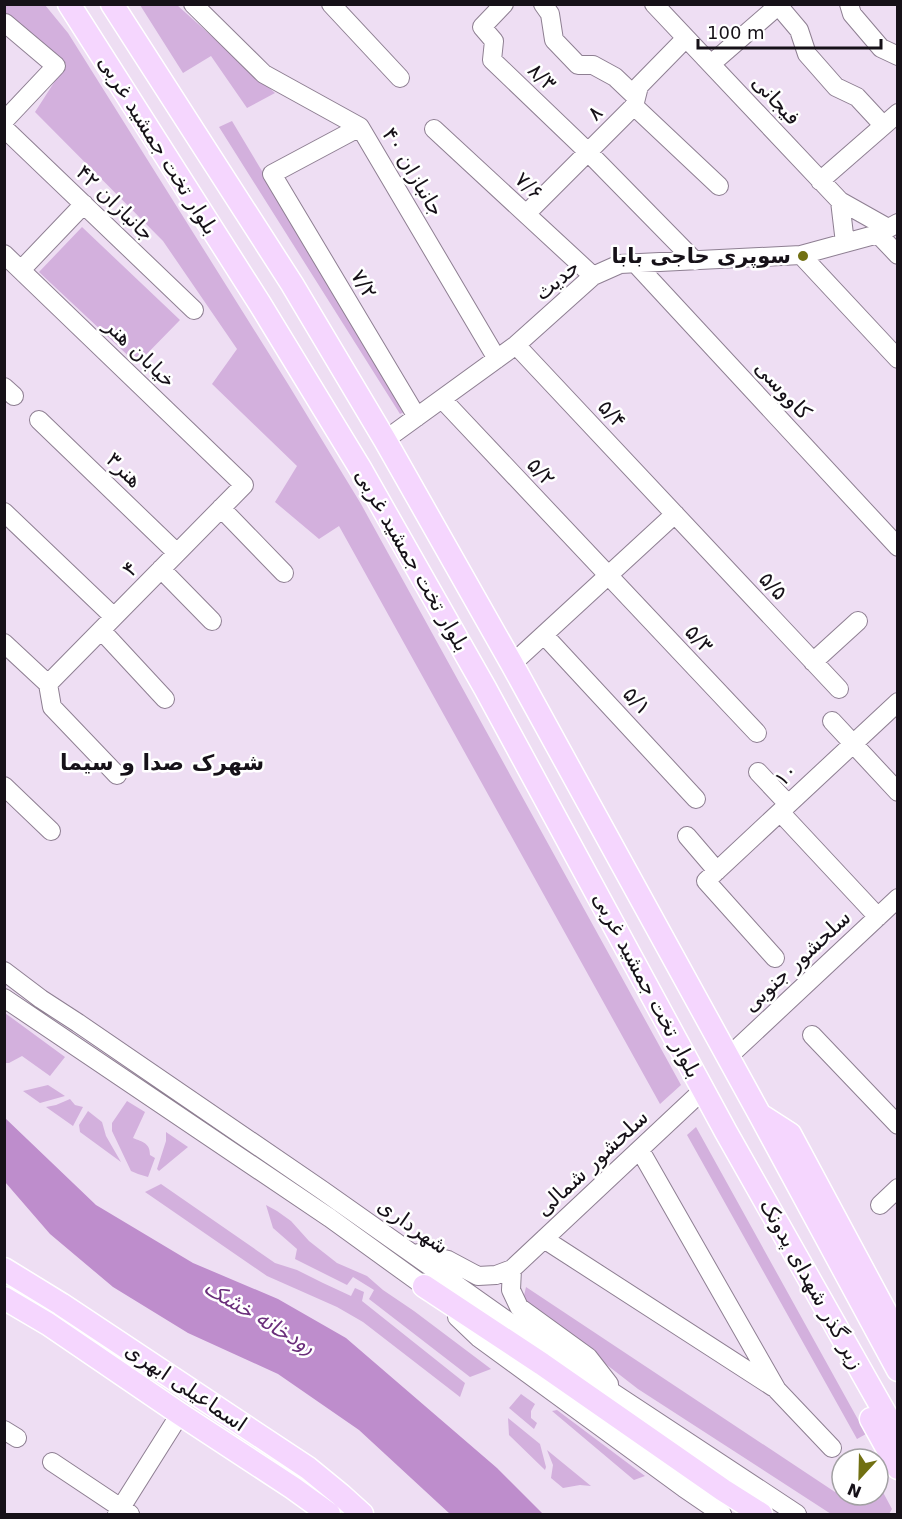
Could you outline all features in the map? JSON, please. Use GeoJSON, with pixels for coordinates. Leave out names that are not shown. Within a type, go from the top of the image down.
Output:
{"type":"FeatureCollection","features":[{"type":"Feature","properties":{"kind":"main road","name":"بلوار تخت جمشید غربی"},"geometry":{"type":"LineString","coordinates":[[69,4],[260,304],[366,478],[485,688],[726,1132]]}},
{"type":"Feature","properties":{"kind":"main road","name":"بلوار تخت جمشید غربی"},"geometry":{"type":"LineString","coordinates":[[112,4],[292,284],[385,440],[512,664],[760,1115]]}},
{"type":"Feature","properties":{"kind":"main road"},"geometry":{"type":"LineString","coordinates":[[199,210],[230,189]]}},
{"type":"Feature","properties":{"kind":"main road"},"geometry":{"type":"LineString","coordinates":[[760,1115],[790,1134],[897,1335]]}},
{"type":"Feature","properties":{"kind":"main road","name":"زیر گذر شهدای پدونک"},"geometry":{"type":"LineString","coordinates":[[760,1115],[897,1370]]}},
{"type":"Feature","properties":{"kind":"main road"},"geometry":{"type":"LineString","coordinates":[[726,1132],[723,1154],[897,1468]]}},
{"type":"Feature","properties":{"kind":"main road","name":"زیر گذر شهدای پدونک"},"geometry":{"type":"LineString","coordinates":[[726,1132],[897,1436]]}},
{"type":"Feature","properties":{"kind":"main road","name":"اسماعیلی ابهری"},"geometry":{"type":"LineString","coordinates":[[4,1269],[61,1304],[308,1468],[362,1515]]}},
{"type":"Feature","properties":{"kind":"main road"},"geometry":{"type":"LineString","coordinates":[[424,1286],[762,1515]]}},
{"type":"Feature","properties":{"kind":"main road","name":"اسماعیلی ابهری"},"geometry":{"type":"LineString","coordinates":[[4,1298],[48,1324],[294,1488],[329,1515]]}},
{"type":"Feature","properties":{"kind":"street","name":"۴۰ جانبازان"},"geometry":{"type":"LineString","coordinates":[[193,4],[264,74],[360,127],[497,359]]}},
{"type":"Feature","properties":{"kind":"street"},"geometry":{"type":"LineString","coordinates":[[331,4],[400,78]]}},
{"type":"Feature","properties":{"kind":"street","name":"۸/۳"},"geometry":{"type":"LineString","coordinates":[[504,4],[482,27],[494,41],[492,60],[588,152]]}},
{"type":"Feature","properties":{"kind":"street"},"geometry":{"type":"LineString","coordinates":[[543,4],[550,14],[554,39],[579,65],[593,65],[615,78],[635,102],[719,186]]}},
{"type":"Feature","properties":{"kind":"street","name":"فیجانی"},"geometry":{"type":"LineString","coordinates":[[654,4],[840,201],[888,228],[897,255]]}},
{"type":"Feature","properties":{"kind":"street"},"geometry":{"type":"LineString","coordinates":[[849,4],[852,14],[881,48],[897,56]]}},
{"type":"Feature","properties":{"kind":"street"},"geometry":{"type":"LineString","coordinates":[[711,64],[778,5],[798,30],[807,54],[836,87],[857,98],[883,125]]}},
{"type":"Feature","properties":{"kind":"street"},"geometry":{"type":"LineString","coordinates":[[4,121],[56,66],[6,23]]}},
{"type":"Feature","properties":{"kind":"street","name":"۸"},"geometry":{"type":"LineString","coordinates":[[526,214],[635,102],[639,86],[686,38]]}},
{"type":"Feature","properties":{"kind":"street"},"geometry":{"type":"LineString","coordinates":[[820,181],[897,113]]}},
{"type":"Feature","properties":{"kind":"street","name":"۷/۲"},"geometry":{"type":"LineString","coordinates":[[360,127],[272,174],[417,417]]}},
{"type":"Feature","properties":{"kind":"street","name":"۴۲ جانبازان"},"geometry":{"type":"LineString","coordinates":[[4,128],[194,310]]}},
{"type":"Feature","properties":{"kind":"street","name":"۷/۶"},"geometry":{"type":"LineString","coordinates":[[434,129],[593,276]]}},
{"type":"Feature","properties":{"kind":"street"},"geometry":{"type":"LineString","coordinates":[[588,152],[695,261]]}},
{"type":"Feature","properties":{"kind":"street"},"geometry":{"type":"LineString","coordinates":[[840,201],[845,243]]}},
{"type":"Feature","properties":{"kind":"street"},"geometry":{"type":"LineString","coordinates":[[21,270],[84,204]]}},
{"type":"Feature","properties":{"kind":"street","name":"حدیث"},"geometry":{"type":"LineString","coordinates":[[385,440],[516,345],[593,276],[620,264],[801,255],[888,228]]}},
{"type":"Feature","properties":{"kind":"street","name":"خیابان هنر"},"geometry":{"type":"LineString","coordinates":[[4,254],[244,485]]}},
{"type":"Feature","properties":{"kind":"street"},"geometry":{"type":"LineString","coordinates":[[801,255],[897,359]]}},
{"type":"Feature","properties":{"kind":"street","name":"کاووسی"},"geometry":{"type":"LineString","coordinates":[[634,263],[897,547]]}},
{"type":"Feature","properties":{"kind":"street","name":"۵/۴"},"geometry":{"type":"LineString","coordinates":[[516,345],[675,514]]}},
{"type":"Feature","properties":{"kind":"street","name":"۵/۲"},"geometry":{"type":"LineString","coordinates":[[442,399],[608,575]]}},
{"type":"Feature","properties":{"kind":"street","name":"هنر۳"},"geometry":{"type":"LineString","coordinates":[[39,420],[177,553]]}},
{"type":"Feature","properties":{"kind":"street","name":"۴"},"geometry":{"type":"LineString","coordinates":[[48,684],[244,485]]}},
{"type":"Feature","properties":{"kind":"street"},"geometry":{"type":"LineString","coordinates":[[221,508],[284,573]]}},
{"type":"Feature","properties":{"kind":"street"},"geometry":{"type":"LineString","coordinates":[[4,512],[114,617]]}},
{"type":"Feature","properties":{"kind":"street"},"geometry":{"type":"LineString","coordinates":[[512,664],[675,514]]}},
{"type":"Feature","properties":{"kind":"street","name":"۵/۵"},"geometry":{"type":"LineString","coordinates":[[675,514],[839,689]]}},
{"type":"Feature","properties":{"kind":"street"},"geometry":{"type":"LineString","coordinates":[[161,569],[212,621]]}},
{"type":"Feature","properties":{"kind":"street","name":"۵/۳"},"geometry":{"type":"LineString","coordinates":[[608,575],[757,733]]}},
{"type":"Feature","properties":{"kind":"street"},"geometry":{"type":"LineString","coordinates":[[813,662],[858,621]]}},
{"type":"Feature","properties":{"kind":"street"},"geometry":{"type":"LineString","coordinates":[[101,630],[165,699]]}},
{"type":"Feature","properties":{"kind":"street","name":"۵/۱"},"geometry":{"type":"LineString","coordinates":[[544,635],[696,799]]}},
{"type":"Feature","properties":{"kind":"street"},"geometry":{"type":"LineString","coordinates":[[4,643],[48,684],[52,707],[117,775]]}},
{"type":"Feature","properties":{"kind":"street","name":"۱۰"},"geometry":{"type":"LineString","coordinates":[[712,876],[897,702]]}},
{"type":"Feature","properties":{"kind":"street"},"geometry":{"type":"LineString","coordinates":[[832,721],[897,792]]}},
{"type":"Feature","properties":{"kind":"street"},"geometry":{"type":"LineString","coordinates":[[758,772],[784,808],[878,917]]}},
{"type":"Feature","properties":{"kind":"street"},"geometry":{"type":"LineString","coordinates":[[4,786],[51,831]]}},
{"type":"Feature","properties":{"kind":"street"},"geometry":{"type":"LineString","coordinates":[[687,836],[712,876],[776,958]]}},
{"type":"Feature","properties":{"kind":"street","name":"سلحشور جنوبی"},"geometry":{"type":"LineString","coordinates":[[728,1057],[897,898]]}},
{"type":"Feature","properties":{"kind":"street","name":"شهرداری"},"geometry":{"type":"LineString","coordinates":[[4,971],[41,999],[244,1136],[553,1353],[797,1515]]}},
{"type":"Feature","properties":{"kind":"street","name":"شهرداری"},"geometry":{"type":"LineString","coordinates":[[4,998],[330,1218],[424,1286],[479,1338],[722,1515]]}},
{"type":"Feature","properties":{"kind":"street"},"geometry":{"type":"LineString","coordinates":[[812,1035],[897,1125]]}},
{"type":"Feature","properties":{"kind":"street","name":"سلحشور شمالی"},"geometry":{"type":"LineString","coordinates":[[512,1269],[704,1090]]}},
{"type":"Feature","properties":{"kind":"street"},"geometry":{"type":"LineString","coordinates":[[639,1150],[777,1390]]}},
{"type":"Feature","properties":{"kind":"street"},"geometry":{"type":"LineString","coordinates":[[880,1205],[897,1188]]}},
{"type":"Feature","properties":{"kind":"street"},"geometry":{"type":"LineString","coordinates":[[544,1239],[777,1390],[831,1447]]}},
{"type":"Feature","properties":{"kind":"street"},"geometry":{"type":"LineString","coordinates":[[407,1250],[448,1260],[478,1276],[496,1275],[512,1269],[511,1290],[519,1307],[588,1357],[618,1395]]}},
{"type":"Feature","properties":{"kind":"street"},"geometry":{"type":"LineString","coordinates":[[52,1462],[123,1512],[180,1414]]}},
{"type":"Feature","properties":{"kind":"shaded area"},"geometry":{"type":"Polygon","coordinates":[[[5,5],[45,5],[68,33],[361,504],[681,1085],[660,1104],[339,526],[319,539],[275,502],[297,466],[212,384],[237,349],[163,241],[35,112],[66,64],[5,20],[5,5]]]}},
{"type":"Feature","properties":{"kind":"shaded area"},"geometry":{"type":"Polygon","coordinates":[[[140,5],[177,5],[275,93],[247,108],[211,56],[183,73],[140,5]]]}},
{"type":"Feature","properties":{"kind":"shaded area"},"geometry":{"type":"Polygon","coordinates":[[[232,121],[406,411],[400,414],[219,127],[232,121]]]}},
{"type":"Feature","properties":{"kind":"shaded area"},"geometry":{"type":"Polygon","coordinates":[[[82,227],[180,320],[137,364],[39,272],[82,227]]]}},
{"type":"Feature","properties":{"kind":"shaded area"},"geometry":{"type":"Polygon","coordinates":[[[5,1013],[65,1057],[50,1076],[22,1056],[5,1063],[5,1013]]]}},
{"type":"Feature","properties":{"kind":"shaded area"},"geometry":{"type":"Polygon","coordinates":[[[48,1085],[65,1096],[40,1103],[23,1091],[48,1085]]]}},
{"type":"Feature","properties":{"kind":"shaded area"},"geometry":{"type":"Polygon","coordinates":[[[70,1099],[75,1105],[83,1107],[73,1126],[46,1107],[70,1099]]]}},
{"type":"Feature","properties":{"kind":"shaded area"},"geometry":{"type":"Polygon","coordinates":[[[127,1101],[145,1112],[133,1138],[145,1144],[149,1148],[150,1155],[155,1158],[148,1177],[131,1171],[112,1131],[112,1123],[127,1101]]]}},
{"type":"Feature","properties":{"kind":"shaded area"},"geometry":{"type":"Polygon","coordinates":[[[88,1111],[102,1122],[106,1136],[121,1162],[80,1132],[79,1125],[88,1111]]]}},
{"type":"Feature","properties":{"kind":"shaded area"},"geometry":{"type":"Polygon","coordinates":[[[696,1127],[866,1434],[857,1439],[687,1135],[696,1127]]]}},
{"type":"Feature","properties":{"kind":"shaded area"},"geometry":{"type":"Polygon","coordinates":[[[166,1132],[188,1147],[159,1171],[157,1169],[166,1141],[166,1132]]]}},
{"type":"Feature","properties":{"kind":"shaded area"},"geometry":{"type":"Polygon","coordinates":[[[161,1184],[275,1263],[297,1270],[351,1296],[355,1288],[364,1292],[362,1301],[465,1383],[460,1397],[363,1322],[337,1307],[267,1276],[145,1192],[161,1184]]]}},
{"type":"Feature","properties":{"kind":"shaded area"},"geometry":{"type":"Polygon","coordinates":[[[266,1205],[291,1221],[309,1241],[337,1263],[367,1276],[491,1369],[470,1377],[369,1299],[374,1290],[353,1277],[347,1285],[295,1259],[297,1249],[273,1228],[266,1205]]]}},
{"type":"Feature","properties":{"kind":"shaded area"},"geometry":{"type":"Polygon","coordinates":[[[526,1287],[830,1489],[830,1507],[890,1505],[892,1509],[889,1514],[831,1514],[638,1389],[523,1300],[526,1287]]]}},
{"type":"Feature","properties":{"kind":"shaded area"},"geometry":{"type":"Polygon","coordinates":[[[521,1394],[535,1404],[531,1411],[531,1418],[537,1423],[534,1429],[509,1408],[521,1394]]]}},
{"type":"Feature","properties":{"kind":"shaded area"},"geometry":{"type":"Polygon","coordinates":[[[557,1410],[645,1476],[634,1480],[552,1411],[557,1410]]]}},
{"type":"Feature","properties":{"kind":"shaded area"},"geometry":{"type":"Polygon","coordinates":[[[508,1418],[540,1444],[545,1470],[509,1435],[508,1418]]]}},
{"type":"Feature","properties":{"kind":"shaded area"},"geometry":{"type":"Polygon","coordinates":[[[547,1450],[591,1486],[563,1488],[551,1478],[553,1465],[547,1450]]]}},
{"type":"Feature","properties":{"kind":"water","name":"رودخانه خشک"},"geometry":{"type":"Polygon","coordinates":[[[4,1117],[96,1205],[193,1263],[278,1299],[346,1338],[497,1468],[543,1514],[450,1514],[359,1430],[278,1374],[188,1333],[113,1287],[50,1234],[5,1182],[4,1117]]]}},
{"type":"Feature","properties":{"kind":"place","name":"سوپری حاجی بابا"},"geometry":{"type":"Point","coordinates":[803,256]}},
{"type":"Feature","properties":{"kind":"district","name":"شهرک صدا و سیما"},"geometry":{"type":"Point","coordinates":[162,762]}}]}
